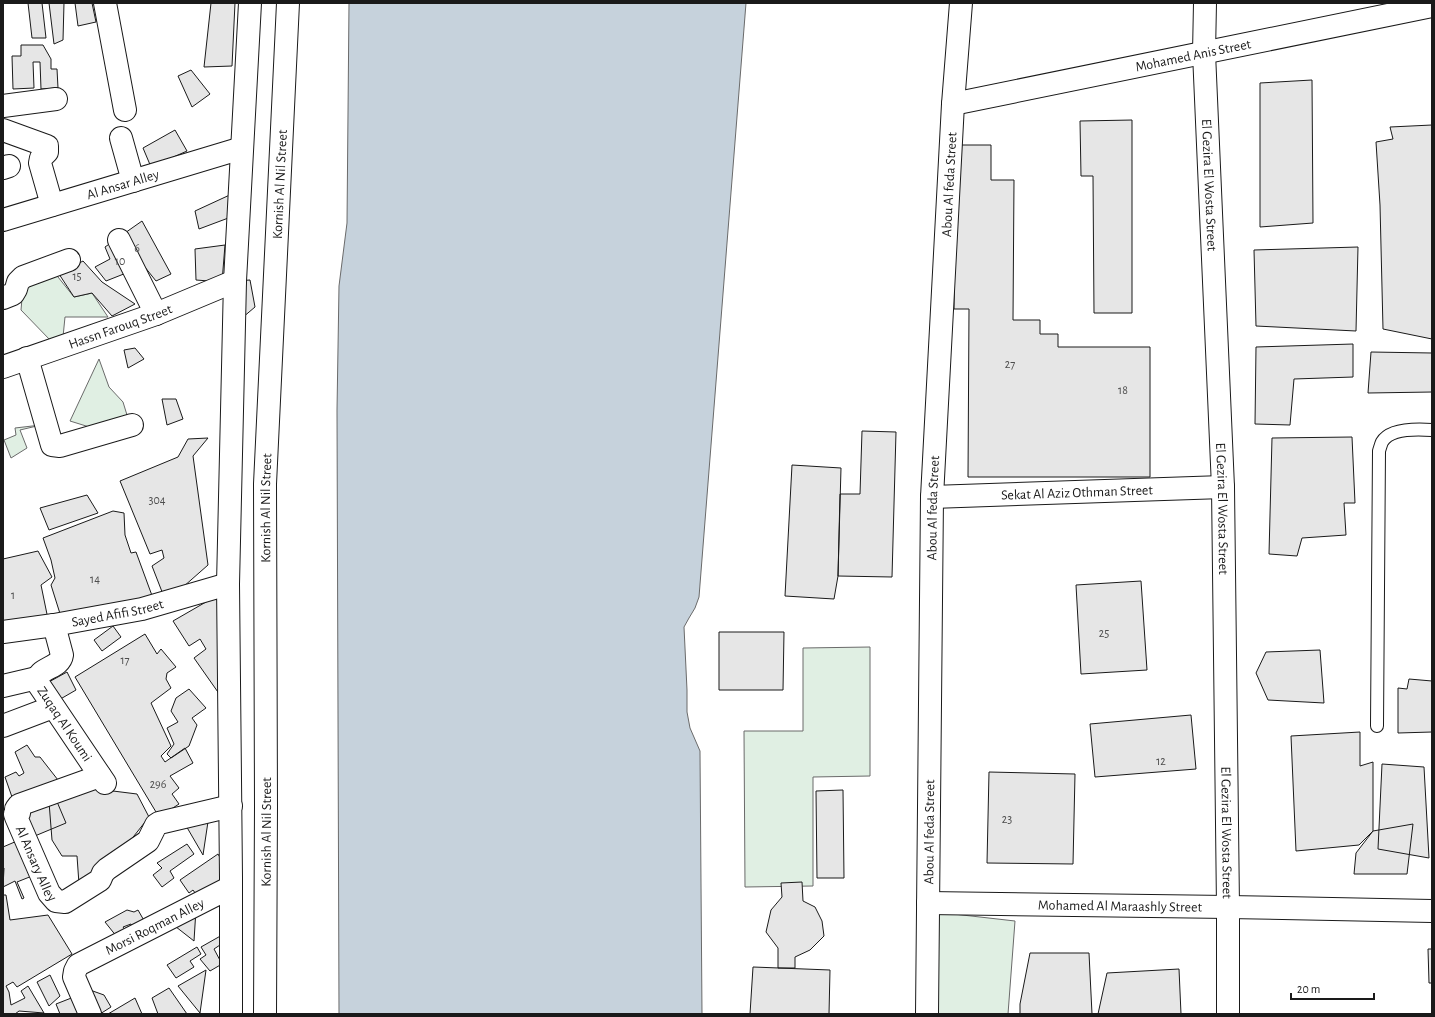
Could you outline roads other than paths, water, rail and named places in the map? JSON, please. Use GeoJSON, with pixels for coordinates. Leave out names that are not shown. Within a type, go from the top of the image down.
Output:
{"type":"FeatureCollection","features":[{"type":"Feature","properties":{"kind":"street"},"geometry":{"type":"LineString","coordinates":[[105,3],[125,110]]}},
{"type":"Feature","properties":{"kind":"street"},"geometry":{"type":"LineString","coordinates":[[231,1014],[231,806],[228,584],[235,281],[250,3]]}},
{"type":"Feature","properties":{"kind":"street","name":"Kornish Al Nil Street"},"geometry":{"type":"LineString","coordinates":[[265,1014],[265,484],[288,3]]}},
{"type":"Feature","properties":{"kind":"street","name":"Abou Al feda Street"},"geometry":{"type":"LineString","coordinates":[[927,1014],[932,497],[961,3]]}},
{"type":"Feature","properties":{"kind":"street","name":"El Gezira El Wosta Street"},"geometry":{"type":"LineString","coordinates":[[1205,3],[1204,53],[1223,487],[1228,1014]]}},
{"type":"Feature","properties":{"kind":"street","name":"Mohamed Anis Street"},"geometry":{"type":"LineString","coordinates":[[954,104],[1432,6]]}},
{"type":"Feature","properties":{"kind":"street"},"geometry":{"type":"LineString","coordinates":[[3,106],[56,99]]}},
{"type":"Feature","properties":{"kind":"street"},"geometry":{"type":"LineString","coordinates":[[3,130],[47,146],[47,152],[41,158],[40,163],[52,205]]}},
{"type":"Feature","properties":{"kind":"street"},"geometry":{"type":"LineString","coordinates":[[121,138],[133,181]]}},
{"type":"Feature","properties":{"kind":"street","name":"Al Ansar Alley"},"geometry":{"type":"LineString","coordinates":[[3,220],[242,148]]}},
{"type":"Feature","properties":{"kind":"street"},"geometry":{"type":"LineString","coordinates":[[119,240],[156,314]]}},
{"type":"Feature","properties":{"kind":"street"},"geometry":{"type":"LineString","coordinates":[[3,298],[13,294],[18,282],[23,276],[69,260]]}},
{"type":"Feature","properties":{"kind":"street","name":"Hassn Farouq Street"},"geometry":{"type":"LineString","coordinates":[[3,367],[156,314],[235,281]]}},
{"type":"Feature","properties":{"kind":"street"},"geometry":{"type":"LineString","coordinates":[[27,358],[52,445],[60,446],[132,425]]}},
{"type":"Feature","properties":{"kind":"street","name":"Sekat Al Aziz Othman Street"},"geometry":{"type":"LineString","coordinates":[[932,497],[1223,487]]}},
{"type":"Feature","properties":{"kind":"street","name":"Sayed Afifi Street"},"geometry":{"type":"LineString","coordinates":[[3,632],[54,626],[142,609],[228,584]]}},
{"type":"Feature","properties":{"kind":"street","name":"Zuqaq Al Koumi"},"geometry":{"type":"LineString","coordinates":[[54,626],[62,655],[61,660],[40,674],[37,678],[37,682],[103,780]]}},
{"type":"Feature","properties":{"kind":"street"},"geometry":{"type":"LineString","coordinates":[[3,686],[37,678]]}},
{"type":"Feature","properties":{"kind":"street"},"geometry":{"type":"LineString","coordinates":[[3,726],[53,707]]}},
{"type":"Feature","properties":{"kind":"street","name":"Al Ansary Alley"},"geometry":{"type":"LineString","coordinates":[[103,780],[19,805],[16,809],[19,813],[15,814],[16,817],[49,893],[56,901],[65,902],[100,880],[103,873],[107,869],[148,841],[156,825],[159,823],[231,806]]}},
{"type":"Feature","properties":{"kind":"street","name":"Morsi Roqman Alley"},"geometry":{"type":"LineString","coordinates":[[90,1014],[74,977],[78,965],[231,887]]}},
{"type":"Feature","properties":{"kind":"street","name":"Mohamed Al Maraashly Street"},"geometry":{"type":"LineString","coordinates":[[928,903],[1432,911]]}},
{"type":"Feature","properties":{"kind":"lane"},"geometry":{"type":"LineString","coordinates":[[1377,726],[1379,451],[1382,441],[1390,434],[1400,431],[1432,430]]}}]}
